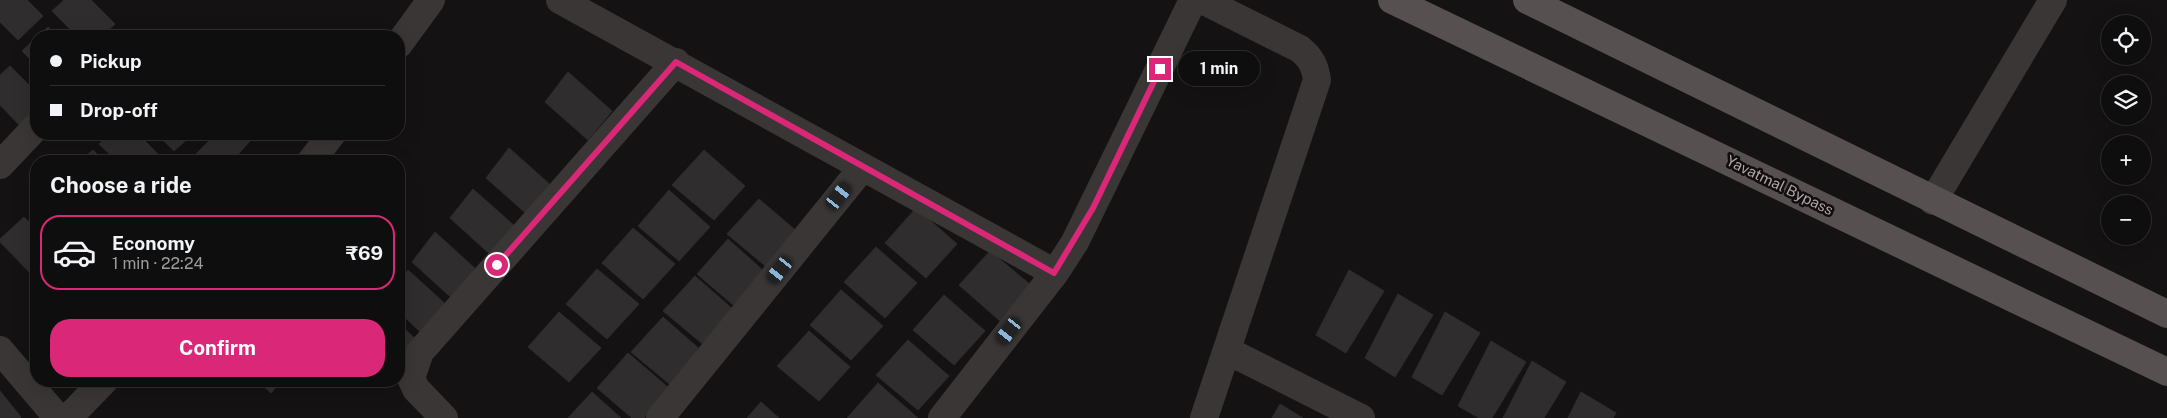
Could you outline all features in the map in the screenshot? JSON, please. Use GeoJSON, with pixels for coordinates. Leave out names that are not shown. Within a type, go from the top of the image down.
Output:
{"type":"FeatureCollection","features":[{"type":"Feature","properties":{"kind":"main road","name":"Yavatmal Bypass"},"geometry":{"type":"LineString","coordinates":[[1392,0],[2167,372]]}},
{"type":"Feature","properties":{"kind":"main road"},"geometry":{"type":"LineString","coordinates":[[1527,0],[1933,201],[2167,314]]}},
{"type":"Feature","properties":{"kind":"street"},"geometry":{"type":"LineString","coordinates":[[405,36],[431,0]]}},
{"type":"Feature","properties":{"kind":"street"},"geometry":{"type":"LineString","coordinates":[[560,0],[676,62],[1054,273]]}},
{"type":"Feature","properties":{"kind":"street"},"geometry":{"type":"LineString","coordinates":[[942,418],[1054,273],[1093,208],[1193,0]]}},
{"type":"Feature","properties":{"kind":"street"},"geometry":{"type":"LineString","coordinates":[[1202,0],[1300,49],[1310,58],[1316,69],[1318,80],[1204,418]]}},
{"type":"Feature","properties":{"kind":"street"},"geometry":{"type":"LineString","coordinates":[[1933,201],[2053,0]]}},
{"type":"Feature","properties":{"kind":"street"},"geometry":{"type":"LineString","coordinates":[[444,418],[416,390],[411,378],[420,352],[676,62]]}},
{"type":"Feature","properties":{"kind":"street"},"geometry":{"type":"LineString","coordinates":[[0,165],[30,133]]}},
{"type":"Feature","properties":{"kind":"street"},"geometry":{"type":"LineString","coordinates":[[315,155],[327,140]]}},
{"type":"Feature","properties":{"kind":"street"},"geometry":{"type":"LineString","coordinates":[[660,418],[863,167]]}},
{"type":"Feature","properties":{"kind":"street"},"geometry":{"type":"LineString","coordinates":[[0,350],[30,385]]}},
{"type":"Feature","properties":{"kind":"street"},"geometry":{"type":"LineString","coordinates":[[1228,351],[1361,418]]}},
{"type":"Feature","properties":{"kind":"street"},"geometry":{"type":"LineString","coordinates":[[32,387],[58,418]]}},
{"type":"Feature","properties":{"kind":"street"},"geometry":{"type":"LineString","coordinates":[[68,418],[98,387]]}},
{"type":"Feature","properties":{"kind":"building"},"geometry":{"type":"Polygon","coordinates":[[[0,0],[27,0],[43,16],[18,40],[0,22],[0,0]]]}},
{"type":"Feature","properties":{"kind":"building"},"geometry":{"type":"Polygon","coordinates":[[[64,0],[91,0],[115,24],[108,30],[71,30],[52,11],[64,0]]]}},
{"type":"Feature","properties":{"kind":"building"},"geometry":{"type":"Polygon","coordinates":[[[30,44],[30,59],[22,51],[30,44]]]}},
{"type":"Feature","properties":{"kind":"building"},"geometry":{"type":"Polygon","coordinates":[[[10,66],[30,86],[30,118],[21,127],[0,105],[0,75],[10,66]]]}},
{"type":"Feature","properties":{"kind":"building"},"geometry":{"type":"Polygon","coordinates":[[[568,72],[612,111],[588,140],[545,102],[568,72]]]}},
{"type":"Feature","properties":{"kind":"building"},"geometry":{"type":"Polygon","coordinates":[[[103,140],[144,140],[159,155],[111,155],[99,144],[103,140]]]}},
{"type":"Feature","properties":{"kind":"building"},"geometry":{"type":"Polygon","coordinates":[[[163,140],[186,140],[174,151],[163,140]]]}},
{"type":"Feature","properties":{"kind":"building"},"geometry":{"type":"Polygon","coordinates":[[[210,140],[250,141],[237,155],[195,155],[210,140]]]}},
{"type":"Feature","properties":{"kind":"building"},"geometry":{"type":"Polygon","coordinates":[[[509,148],[554,188],[529,216],[486,178],[509,148]]]}},
{"type":"Feature","properties":{"kind":"building"},"geometry":{"type":"Polygon","coordinates":[[[93,150],[98,155],[87,155],[93,150]]]}},
{"type":"Feature","properties":{"kind":"building"},"geometry":{"type":"Polygon","coordinates":[[[704,150],[745,186],[714,220],[672,185],[704,150]]]}},
{"type":"Feature","properties":{"kind":"building"},"geometry":{"type":"Polygon","coordinates":[[[473,189],[517,228],[493,257],[450,218],[473,189]]]}},
{"type":"Feature","properties":{"kind":"building"},"geometry":{"type":"Polygon","coordinates":[[[669,190],[710,227],[679,261],[638,226],[669,190]]]}},
{"type":"Feature","properties":{"kind":"building"},"geometry":{"type":"Polygon","coordinates":[[[759,199],[800,234],[769,269],[727,234],[759,199]]]}},
{"type":"Feature","properties":{"kind":"building"},"geometry":{"type":"Polygon","coordinates":[[[916,208],[957,244],[926,278],[885,243],[916,208]]]}},
{"type":"Feature","properties":{"kind":"building"},"geometry":{"type":"Polygon","coordinates":[[[24,217],[30,223],[30,273],[0,242],[0,239],[24,217]]]}},
{"type":"Feature","properties":{"kind":"building"},"geometry":{"type":"Polygon","coordinates":[[[633,228],[675,264],[643,299],[602,263],[633,228]]]}},
{"type":"Feature","properties":{"kind":"building"},"geometry":{"type":"Polygon","coordinates":[[[435,232],[479,272],[455,301],[412,262],[435,232]]]}},
{"type":"Feature","properties":{"kind":"building"},"geometry":{"type":"Polygon","coordinates":[[[728,239],[766,273],[738,309],[697,274],[728,239]]]}},
{"type":"Feature","properties":{"kind":"building"},"geometry":{"type":"Polygon","coordinates":[[[876,247],[917,283],[885,318],[844,282],[876,247]]]}},
{"type":"Feature","properties":{"kind":"building"},"geometry":{"type":"Polygon","coordinates":[[[990,251],[1032,286],[1000,321],[959,285],[990,251]]]}},
{"type":"Feature","properties":{"kind":"building"},"geometry":{"type":"Polygon","coordinates":[[[597,269],[639,304],[607,339],[566,304],[597,269]]]}},
{"type":"Feature","properties":{"kind":"building"},"geometry":{"type":"Polygon","coordinates":[[[408,270],[452,310],[428,339],[405,318],[405,274],[408,270]]]}},
{"type":"Feature","properties":{"kind":"building"},"geometry":{"type":"Polygon","coordinates":[[[1349,270],[1384,291],[1346,353],[1316,335],[1349,270]]]}},
{"type":"Feature","properties":{"kind":"building"},"geometry":{"type":"Polygon","coordinates":[[[695,276],[736,312],[705,346],[663,311],[695,276]]]}},
{"type":"Feature","properties":{"kind":"building"},"geometry":{"type":"Polygon","coordinates":[[[841,290],[883,326],[851,360],[810,325],[841,290]]]}},
{"type":"Feature","properties":{"kind":"building"},"geometry":{"type":"Polygon","coordinates":[[[1398,294],[1433,315],[1395,377],[1365,358],[1398,294]]]}},
{"type":"Feature","properties":{"kind":"building"},"geometry":{"type":"Polygon","coordinates":[[[944,295],[985,331],[954,365],[913,330],[944,295]]]}},
{"type":"Feature","properties":{"kind":"building"},"geometry":{"type":"Polygon","coordinates":[[[559,312],[601,348],[569,382],[528,347],[559,312]]]}},
{"type":"Feature","properties":{"kind":"building"},"geometry":{"type":"Polygon","coordinates":[[[1445,312],[1480,333],[1442,395],[1412,377],[1445,312]]]}},
{"type":"Feature","properties":{"kind":"building"},"geometry":{"type":"Polygon","coordinates":[[[663,317],[704,353],[673,387],[631,352],[663,317]]]}},
{"type":"Feature","properties":{"kind":"building"},"geometry":{"type":"Polygon","coordinates":[[[405,329],[419,342],[405,359],[405,329]]]}},
{"type":"Feature","properties":{"kind":"building"},"geometry":{"type":"Polygon","coordinates":[[[809,331],[850,367],[819,401],[777,366],[809,331]]]}},
{"type":"Feature","properties":{"kind":"building"},"geometry":{"type":"Polygon","coordinates":[[[908,340],[949,376],[918,410],[876,375],[908,340]]]}},
{"type":"Feature","properties":{"kind":"building"},"geometry":{"type":"Polygon","coordinates":[[[1491,341],[1526,362],[1492,418],[1479,418],[1458,406],[1491,341]]]}},
{"type":"Feature","properties":{"kind":"building"},"geometry":{"type":"Polygon","coordinates":[[[628,353],[670,389],[644,418],[632,418],[597,388],[628,353]]]}},
{"type":"Feature","properties":{"kind":"building"},"geometry":{"type":"Polygon","coordinates":[[[1532,361],[1566,382],[1544,418],[1503,418],[1532,361]]]}},
{"type":"Feature","properties":{"kind":"building"},"geometry":{"type":"Polygon","coordinates":[[[878,383],[918,418],[847,418],[878,383]]]}},
{"type":"Feature","properties":{"kind":"building"},"geometry":{"type":"Polygon","coordinates":[[[264,387],[276,387],[271,393],[264,387]]]}},
{"type":"Feature","properties":{"kind":"building"},"geometry":{"type":"Polygon","coordinates":[[[0,391],[21,417],[20,418],[0,418],[0,391]]]}},
{"type":"Feature","properties":{"kind":"building"},"geometry":{"type":"Polygon","coordinates":[[[592,392],[621,418],[568,418],[592,392]]]}},
{"type":"Feature","properties":{"kind":"building"},"geometry":{"type":"Polygon","coordinates":[[[1581,392],[1616,413],[1613,418],[1568,418],[1581,392]]]}},
{"type":"Feature","properties":{"kind":"building"},"geometry":{"type":"Polygon","coordinates":[[[761,402],[779,418],[747,418],[761,402]]]}},
{"type":"Feature","properties":{"kind":"building"},"geometry":{"type":"Polygon","coordinates":[[[1280,404],[1303,418],[1272,418],[1280,404]]]}},
{"type":"Feature","properties":{"kind":"route"},"geometry":{"type":"LineString","coordinates":[[497,265],[676,62],[1054,273],[1093,208],[1160,69]]}}]}
